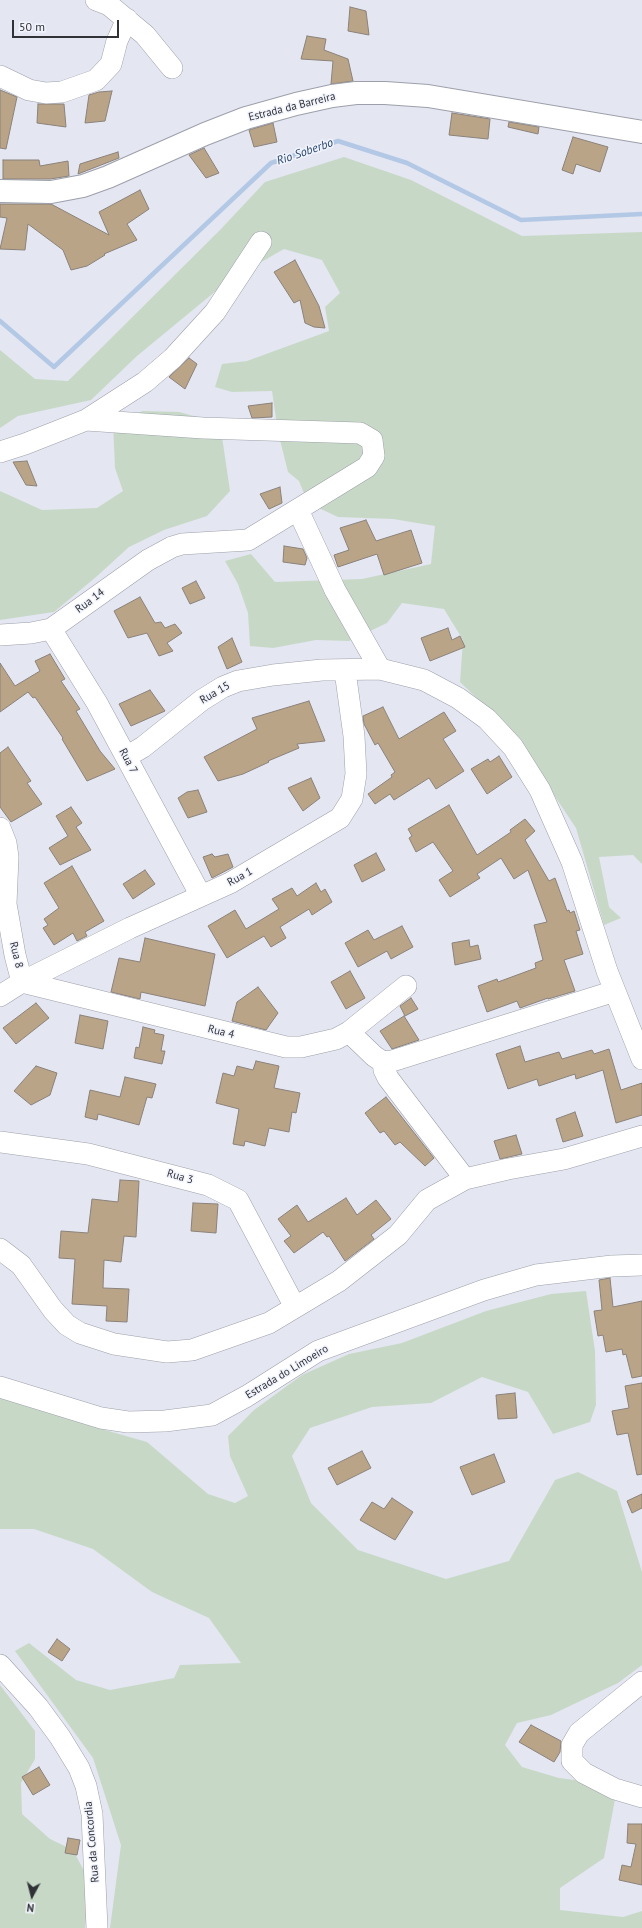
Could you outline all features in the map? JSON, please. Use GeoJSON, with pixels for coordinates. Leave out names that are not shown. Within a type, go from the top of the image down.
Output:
{"type":"FeatureCollection","features":[{"type":"Feature","properties":{"kind":"main road","name":"Estrada da Barreira"},"geometry":{"type":"LineString","coordinates":[[0,191],[51,192],[83,186],[108,177],[205,134],[246,118],[296,104],[332,96],[356,93],[385,93],[428,96],[642,132]]}},
{"type":"Feature","properties":{"kind":"street"},"geometry":{"type":"LineString","coordinates":[[96,0],[109,5],[145,35],[172,68]]}},
{"type":"Feature","properties":{"kind":"street"},"geometry":{"type":"LineString","coordinates":[[0,76],[30,90],[46,93],[62,92],[96,80],[111,64],[117,41],[127,19]]}},
{"type":"Feature","properties":{"kind":"street"},"geometry":{"type":"LineString","coordinates":[[0,452],[25,444],[86,420],[145,382],[173,358],[215,312],[261,242]]}},
{"type":"Feature","properties":{"kind":"street","name":"Rua 14"},"geometry":{"type":"LineString","coordinates":[[0,634],[31,633],[51,629],[148,560],[172,547],[182,544],[244,542],[367,467],[374,456],[372,440],[360,433],[203,428],[86,420]]}},
{"type":"Feature","properties":{"kind":"street"},"geometry":{"type":"LineString","coordinates":[[298,510],[335,590],[380,669]]}},
{"type":"Feature","properties":{"kind":"street","name":"Rua 7"},"geometry":{"type":"LineString","coordinates":[[51,629],[97,703],[201,896]]}},
{"type":"Feature","properties":{"kind":"street","name":"Rua 15"},"geometry":{"type":"LineString","coordinates":[[126,757],[143,747],[202,700],[223,687],[238,681],[273,675],[322,670],[345,671],[380,669],[424,680],[458,698],[487,719],[513,747],[540,790],[572,862],[615,991],[642,1059]]}},
{"type":"Feature","properties":{"kind":"street","name":"Rua 1"},"geometry":{"type":"LineString","coordinates":[[0,996],[22,982],[130,928],[230,883],[340,818],[352,799],[356,774],[354,736],[345,671]]}},
{"type":"Feature","properties":{"kind":"street","name":"Rua 8"},"geometry":{"type":"LineString","coordinates":[[0,828],[6,843],[8,856],[3,906],[22,982]]}},
{"type":"Feature","properties":{"kind":"street","name":"Rua 4"},"geometry":{"type":"LineString","coordinates":[[22,982],[286,1047],[318,1044],[336,1039],[349,1032],[406,986]]}},
{"type":"Feature","properties":{"kind":"street"},"geometry":{"type":"LineString","coordinates":[[349,1032],[374,1056],[383,1062],[392,1062],[615,991]]}},
{"type":"Feature","properties":{"kind":"street"},"geometry":{"type":"LineString","coordinates":[[383,1062],[384,1070],[388,1078],[465,1179]]}},
{"type":"Feature","properties":{"kind":"street"},"geometry":{"type":"LineString","coordinates":[[0,1249],[21,1265],[53,1310],[67,1324],[80,1333],[114,1344],[166,1352],[192,1350],[269,1323],[339,1281],[398,1235],[427,1200],[465,1179],[508,1169],[564,1159],[642,1136]]}},
{"type":"Feature","properties":{"kind":"street","name":"Rua 3"},"geometry":{"type":"LineString","coordinates":[[0,1142],[88,1154],[208,1185],[238,1200],[295,1307]]}},
{"type":"Feature","properties":{"kind":"street","name":"Estrada do Limoeiro"},"geometry":{"type":"LineString","coordinates":[[0,1387],[101,1418],[128,1422],[165,1421],[212,1415],[247,1396],[318,1351],[484,1290],[536,1275],[612,1266],[642,1265]]}},
{"type":"Feature","properties":{"kind":"street","name":"Rua da Concordia"},"geometry":{"type":"LineString","coordinates":[[0,1665],[38,1707],[60,1737],[79,1768],[86,1786],[92,1814],[97,1928]]}},
{"type":"Feature","properties":{"kind":"street"},"geometry":{"type":"LineString","coordinates":[[642,1682],[578,1733],[572,1745],[572,1761],[584,1773],[616,1789],[642,1797]]}},
{"type":"Feature","properties":{"kind":"green space"},"geometry":{"type":"Polygon","coordinates":[[[344,157],[411,180],[522,236],[642,232],[642,864],[633,855],[599,857],[609,907],[621,918],[604,925],[576,828],[512,732],[460,682],[463,640],[444,609],[402,603],[387,623],[349,641],[316,640],[273,648],[250,646],[248,613],[238,584],[225,561],[251,554],[275,582],[362,579],[431,564],[435,526],[393,519],[338,517],[308,503],[299,481],[288,472],[278,432],[272,391],[232,392],[215,387],[222,364],[247,361],[329,331],[325,307],[340,293],[322,260],[284,249],[228,281],[137,356],[91,400],[18,416],[0,428],[0,350],[35,379],[68,381],[220,230],[265,182],[344,157]]]}},
{"type":"Feature","properties":{"kind":"green space"},"geometry":{"type":"Polygon","coordinates":[[[143,411],[179,412],[220,423],[230,491],[207,516],[164,530],[129,547],[54,612],[0,620],[0,491],[42,510],[97,508],[123,491],[115,468],[113,423],[143,411]]]}},
{"type":"Feature","properties":{"kind":"green space"},"geometry":{"type":"Polygon","coordinates":[[[586,1291],[595,1351],[596,1405],[590,1422],[553,1434],[528,1392],[482,1377],[431,1403],[372,1407],[310,1428],[292,1456],[311,1503],[358,1550],[446,1579],[509,1561],[555,1480],[578,1472],[617,1491],[642,1572],[642,1665],[618,1683],[551,1715],[517,1723],[505,1745],[522,1767],[559,1778],[605,1784],[616,1794],[604,1858],[560,1888],[560,1910],[623,1917],[642,1911],[642,1928],[110,1928],[121,1845],[93,1758],[15,1651],[29,1643],[76,1680],[110,1690],[174,1678],[180,1665],[241,1663],[209,1618],[152,1592],[93,1549],[34,1529],[0,1529],[0,1396],[91,1426],[147,1442],[208,1494],[235,1503],[248,1496],[230,1456],[228,1436],[254,1410],[302,1375],[349,1354],[402,1343],[486,1311],[551,1294],[586,1291]]]}},
{"type":"Feature","properties":{"kind":"green space"},"geometry":{"type":"Polygon","coordinates":[[[0,1685],[35,1731],[35,1759],[21,1783],[22,1814],[50,1839],[73,1850],[84,1871],[87,1905],[85,1928],[0,1928],[0,1685]]]}},
{"type":"Feature","properties":{"kind":"building"},"geometry":{"type":"Polygon","coordinates":[[[350,7],[366,11],[369,35],[348,31],[350,7]]]}},
{"type":"Feature","properties":{"kind":"building"},"geometry":{"type":"Polygon","coordinates":[[[307,36],[326,39],[324,50],[348,59],[353,81],[331,84],[333,61],[301,59],[307,36]]]}},
{"type":"Feature","properties":{"kind":"building"},"geometry":{"type":"Polygon","coordinates":[[[0,90],[17,97],[6,149],[0,148],[0,90]]]}},
{"type":"Feature","properties":{"kind":"building"},"geometry":{"type":"Polygon","coordinates":[[[112,91],[105,121],[85,123],[89,95],[99,92],[112,91]]]}},
{"type":"Feature","properties":{"kind":"building"},"geometry":{"type":"Polygon","coordinates":[[[38,104],[64,104],[66,127],[37,123],[38,104]]]}},
{"type":"Feature","properties":{"kind":"building"},"geometry":{"type":"Polygon","coordinates":[[[452,113],[490,119],[488,139],[449,135],[452,113]]]}},
{"type":"Feature","properties":{"kind":"building"},"geometry":{"type":"Polygon","coordinates":[[[509,122],[539,127],[538,134],[508,127],[509,122]]]}},
{"type":"Feature","properties":{"kind":"building"},"geometry":{"type":"Polygon","coordinates":[[[273,123],[277,142],[254,147],[249,130],[273,123]]]}},
{"type":"Feature","properties":{"kind":"building"},"geometry":{"type":"Polygon","coordinates":[[[573,137],[608,147],[600,172],[576,164],[573,174],[562,170],[573,137]]]}},
{"type":"Feature","properties":{"kind":"building"},"geometry":{"type":"Polygon","coordinates":[[[204,148],[219,173],[206,178],[189,155],[204,148]]]}},
{"type":"Feature","properties":{"kind":"building"},"geometry":{"type":"Polygon","coordinates":[[[118,152],[119,158],[78,174],[80,164],[118,152]]]}},
{"type":"Feature","properties":{"kind":"building"},"geometry":{"type":"Polygon","coordinates":[[[3,160],[39,160],[40,166],[68,161],[69,176],[50,179],[3,179],[3,160]]]}},
{"type":"Feature","properties":{"kind":"building"},"geometry":{"type":"Polygon","coordinates":[[[140,190],[149,209],[127,224],[137,240],[104,254],[105,255],[87,266],[71,270],[63,250],[28,224],[25,250],[0,249],[7,218],[0,217],[0,204],[51,204],[109,235],[99,212],[140,190]]]}},
{"type":"Feature","properties":{"kind":"building"},"geometry":{"type":"Polygon","coordinates":[[[295,260],[319,306],[325,328],[314,327],[305,323],[300,300],[294,303],[274,272],[295,260]]]}},
{"type":"Feature","properties":{"kind":"building"},"geometry":{"type":"Polygon","coordinates":[[[189,358],[197,364],[185,389],[169,377],[189,358]]]}},
{"type":"Feature","properties":{"kind":"building"},"geometry":{"type":"Polygon","coordinates":[[[272,403],[272,417],[252,418],[248,406],[272,403]]]}},
{"type":"Feature","properties":{"kind":"building"},"geometry":{"type":"Polygon","coordinates":[[[27,461],[37,486],[26,485],[13,462],[27,461]]]}},
{"type":"Feature","properties":{"kind":"building"},"geometry":{"type":"Polygon","coordinates":[[[280,487],[282,503],[269,509],[260,494],[280,487]]]}},
{"type":"Feature","properties":{"kind":"building"},"geometry":{"type":"Polygon","coordinates":[[[366,520],[376,541],[411,530],[422,563],[384,575],[377,554],[338,567],[334,555],[349,550],[340,528],[366,520]]]}},
{"type":"Feature","properties":{"kind":"building"},"geometry":{"type":"Polygon","coordinates":[[[284,546],[303,549],[307,558],[305,565],[283,562],[284,546]]]}},
{"type":"Feature","properties":{"kind":"building"},"geometry":{"type":"Polygon","coordinates":[[[196,581],[205,598],[190,604],[182,588],[196,581]]]}},
{"type":"Feature","properties":{"kind":"building"},"geometry":{"type":"Polygon","coordinates":[[[140,597],[155,623],[161,622],[165,628],[175,624],[182,633],[167,643],[173,651],[159,656],[147,633],[128,638],[114,611],[140,597]]]}},
{"type":"Feature","properties":{"kind":"building"},"geometry":{"type":"Polygon","coordinates":[[[448,628],[452,640],[460,636],[465,647],[430,661],[421,638],[448,628]]]}},
{"type":"Feature","properties":{"kind":"building"},"geometry":{"type":"Polygon","coordinates":[[[232,638],[242,662],[227,669],[218,647],[232,638]]]}},
{"type":"Feature","properties":{"kind":"building"},"geometry":{"type":"Polygon","coordinates":[[[50,654],[65,679],[61,681],[80,709],[76,711],[100,751],[115,769],[87,781],[62,739],[63,738],[35,697],[33,698],[28,692],[0,712],[0,663],[15,686],[40,671],[35,661],[50,654]]]}},
{"type":"Feature","properties":{"kind":"building"},"geometry":{"type":"Polygon","coordinates":[[[150,690],[165,711],[131,726],[119,704],[150,690]]]}},
{"type":"Feature","properties":{"kind":"building"},"geometry":{"type":"Polygon","coordinates":[[[309,701],[325,741],[297,744],[299,748],[268,761],[269,762],[243,774],[218,781],[204,757],[257,729],[252,718],[309,701]]]}},
{"type":"Feature","properties":{"kind":"building"},"geometry":{"type":"Polygon","coordinates":[[[383,707],[399,739],[444,712],[456,731],[443,739],[464,771],[436,789],[429,778],[394,800],[390,794],[375,804],[368,794],[392,777],[391,775],[395,772],[378,743],[375,745],[364,724],[363,716],[383,707]]]}},
{"type":"Feature","properties":{"kind":"building"},"geometry":{"type":"Polygon","coordinates":[[[8,747],[31,781],[27,783],[42,804],[11,822],[0,807],[0,753],[8,747]]]}},
{"type":"Feature","properties":{"kind":"building"},"geometry":{"type":"Polygon","coordinates":[[[499,756],[512,777],[487,794],[471,769],[488,759],[490,762],[499,756]]]}},
{"type":"Feature","properties":{"kind":"building"},"geometry":{"type":"Polygon","coordinates":[[[311,778],[320,798],[303,811],[288,788],[311,778]]]}},
{"type":"Feature","properties":{"kind":"building"},"geometry":{"type":"Polygon","coordinates":[[[198,790],[207,812],[188,818],[178,798],[187,792],[198,790]]]}},
{"type":"Feature","properties":{"kind":"building"},"geometry":{"type":"Polygon","coordinates":[[[449,805],[477,855],[511,832],[510,830],[525,819],[535,831],[525,840],[549,881],[555,878],[567,911],[569,910],[570,913],[574,911],[580,930],[576,931],[583,954],[564,960],[575,991],[548,998],[520,1008],[517,1001],[487,1012],[478,986],[497,979],[498,982],[536,968],[535,963],[543,960],[534,925],[547,922],[528,870],[514,879],[501,858],[477,874],[480,878],[450,897],[439,880],[453,871],[433,842],[416,852],[409,838],[412,836],[408,829],[449,805]]]}},
{"type":"Feature","properties":{"kind":"building"},"geometry":{"type":"Polygon","coordinates":[[[71,807],[82,823],[76,827],[91,850],[60,865],[49,848],[68,836],[56,816],[71,807]]]}},
{"type":"Feature","properties":{"kind":"building"},"geometry":{"type":"Polygon","coordinates":[[[376,853],[385,870],[362,882],[354,865],[376,853]]]}},
{"type":"Feature","properties":{"kind":"building"},"geometry":{"type":"Polygon","coordinates":[[[212,854],[215,857],[228,854],[233,867],[212,878],[203,857],[212,854]]]}},
{"type":"Feature","properties":{"kind":"building"},"geometry":{"type":"Polygon","coordinates":[[[72,866],[104,921],[85,932],[87,936],[77,941],[73,933],[54,945],[43,928],[48,925],[44,919],[59,908],[44,883],[72,866]]]}},
{"type":"Feature","properties":{"kind":"building"},"geometry":{"type":"Polygon","coordinates":[[[145,870],[155,884],[133,899],[123,884],[145,870]]]}},
{"type":"Feature","properties":{"kind":"building"},"geometry":{"type":"Polygon","coordinates":[[[316,883],[321,892],[325,889],[332,902],[312,915],[309,909],[280,927],[286,938],[271,947],[264,936],[227,958],[208,926],[235,910],[246,929],[279,909],[272,899],[292,888],[297,896],[316,883]]]}},
{"type":"Feature","properties":{"kind":"building"},"geometry":{"type":"Polygon","coordinates":[[[402,926],[413,947],[391,959],[387,951],[358,967],[345,943],[368,930],[374,940],[402,926]]]}},
{"type":"Feature","properties":{"kind":"building"},"geometry":{"type":"Polygon","coordinates":[[[145,938],[215,954],[205,1006],[141,992],[140,999],[111,992],[119,958],[140,962],[145,938]]]}},
{"type":"Feature","properties":{"kind":"building"},"geometry":{"type":"Polygon","coordinates":[[[469,940],[470,947],[478,945],[481,959],[455,965],[452,943],[469,940]]]}},
{"type":"Feature","properties":{"kind":"building"},"geometry":{"type":"Polygon","coordinates":[[[350,971],[365,998],[346,1009],[331,982],[350,971]]]}},
{"type":"Feature","properties":{"kind":"building"},"geometry":{"type":"Polygon","coordinates":[[[258,987],[278,1013],[266,1030],[232,1021],[237,1002],[258,987]]]}},
{"type":"Feature","properties":{"kind":"building"},"geometry":{"type":"Polygon","coordinates":[[[411,998],[418,1009],[405,1016],[400,1006],[411,998]]]}},
{"type":"Feature","properties":{"kind":"building"},"geometry":{"type":"Polygon","coordinates":[[[36,1003],[49,1018],[16,1044],[3,1028],[36,1003]]]}},
{"type":"Feature","properties":{"kind":"building"},"geometry":{"type":"Polygon","coordinates":[[[80,1015],[108,1021],[103,1049],[75,1043],[80,1015]]]}},
{"type":"Feature","properties":{"kind":"building"},"geometry":{"type":"Polygon","coordinates":[[[404,1016],[419,1040],[392,1049],[380,1031],[404,1016]]]}},
{"type":"Feature","properties":{"kind":"building"},"geometry":{"type":"Polygon","coordinates":[[[143,1027],[155,1030],[154,1033],[164,1035],[161,1051],[165,1051],[162,1064],[134,1058],[136,1047],[139,1048],[143,1027]]]}},
{"type":"Feature","properties":{"kind":"building"},"geometry":{"type":"Polygon","coordinates":[[[520,1046],[525,1062],[559,1052],[562,1059],[592,1050],[594,1054],[609,1049],[621,1090],[642,1083],[642,1115],[616,1123],[603,1070],[576,1079],[575,1074],[539,1086],[537,1079],[508,1089],[496,1054],[520,1046]]]}},
{"type":"Feature","properties":{"kind":"building"},"geometry":{"type":"Polygon","coordinates":[[[256,1061],[279,1066],[274,1088],[300,1093],[296,1113],[292,1112],[289,1132],[269,1128],[265,1146],[245,1141],[244,1146],[233,1144],[239,1109],[216,1103],[223,1073],[234,1076],[237,1066],[253,1070],[256,1061]]]}},
{"type":"Feature","properties":{"kind":"building"},"geometry":{"type":"Polygon","coordinates":[[[36,1066],[57,1073],[50,1095],[31,1105],[14,1091],[36,1066]]]}},
{"type":"Feature","properties":{"kind":"building"},"geometry":{"type":"Polygon","coordinates":[[[125,1077],[156,1084],[152,1098],[147,1097],[139,1125],[98,1114],[97,1120],[85,1117],[90,1090],[120,1097],[125,1077]]]}},
{"type":"Feature","properties":{"kind":"building"},"geometry":{"type":"Polygon","coordinates":[[[386,1097],[434,1158],[425,1166],[400,1142],[395,1145],[384,1131],[380,1133],[365,1113],[386,1097]]]}},
{"type":"Feature","properties":{"kind":"building"},"geometry":{"type":"Polygon","coordinates":[[[575,1112],[583,1136],[563,1142],[556,1119],[575,1112]]]}},
{"type":"Feature","properties":{"kind":"building"},"geometry":{"type":"Polygon","coordinates":[[[516,1135],[522,1154],[500,1159],[494,1141],[516,1135]]]}},
{"type":"Feature","properties":{"kind":"building"},"geometry":{"type":"Polygon","coordinates":[[[120,1180],[139,1181],[136,1237],[124,1236],[121,1262],[104,1260],[103,1288],[129,1289],[127,1322],[106,1321],[107,1306],[72,1304],[75,1259],[59,1258],[61,1231],[88,1233],[92,1199],[118,1202],[120,1180]]]}},
{"type":"Feature","properties":{"kind":"building"},"geometry":{"type":"Polygon","coordinates":[[[346,1198],[357,1215],[376,1200],[391,1219],[371,1235],[374,1239],[345,1261],[329,1236],[327,1237],[323,1232],[294,1253],[284,1241],[291,1236],[278,1219],[297,1205],[308,1222],[346,1198]]]}},
{"type":"Feature","properties":{"kind":"building"},"geometry":{"type":"Polygon","coordinates":[[[193,1203],[218,1204],[216,1233],[191,1231],[193,1203]]]}},
{"type":"Feature","properties":{"kind":"building"},"geometry":{"type":"Polygon","coordinates":[[[610,1278],[613,1307],[642,1301],[642,1376],[632,1378],[626,1354],[623,1355],[622,1349],[606,1352],[603,1335],[598,1336],[594,1311],[602,1310],[599,1280],[610,1278]]]}},
{"type":"Feature","properties":{"kind":"building"},"geometry":{"type":"Polygon","coordinates":[[[642,1383],[642,1474],[637,1475],[628,1433],[617,1435],[612,1411],[629,1408],[625,1386],[642,1383]]]}},
{"type":"Feature","properties":{"kind":"building"},"geometry":{"type":"Polygon","coordinates":[[[515,1393],[517,1418],[498,1419],[496,1395],[515,1393]]]}},
{"type":"Feature","properties":{"kind":"building"},"geometry":{"type":"Polygon","coordinates":[[[362,1451],[371,1468],[337,1485],[328,1468],[362,1451]]]}},
{"type":"Feature","properties":{"kind":"building"},"geometry":{"type":"Polygon","coordinates":[[[494,1454],[505,1482],[472,1495],[460,1467],[494,1454]]]}},
{"type":"Feature","properties":{"kind":"building"},"geometry":{"type":"Polygon","coordinates":[[[642,1494],[642,1508],[632,1513],[627,1501],[642,1494]]]}},
{"type":"Feature","properties":{"kind":"building"},"geometry":{"type":"Polygon","coordinates":[[[392,1498],[413,1512],[395,1540],[360,1520],[372,1502],[384,1509],[392,1498]]]}},
{"type":"Feature","properties":{"kind":"building"},"geometry":{"type":"Polygon","coordinates":[[[57,1639],[70,1649],[62,1661],[48,1652],[57,1639]]]}},
{"type":"Feature","properties":{"kind":"building"},"geometry":{"type":"Polygon","coordinates":[[[531,1725],[561,1741],[560,1752],[554,1762],[519,1742],[531,1725]]]}},
{"type":"Feature","properties":{"kind":"building"},"geometry":{"type":"Polygon","coordinates":[[[39,1767],[50,1785],[33,1795],[22,1777],[39,1767]]]}},
{"type":"Feature","properties":{"kind":"building"},"geometry":{"type":"Polygon","coordinates":[[[628,1824],[642,1824],[642,1885],[619,1880],[622,1865],[631,1867],[636,1844],[627,1843],[628,1824]]]}},
{"type":"Feature","properties":{"kind":"building"},"geometry":{"type":"Polygon","coordinates":[[[68,1838],[80,1840],[77,1855],[65,1853],[68,1838]]]}},
{"type":"Feature","properties":{"kind":"waterway","name":"Rio Soberbo"},"geometry":{"type":"LineString","coordinates":[[0,321],[54,367],[271,163],[338,141],[407,163],[521,220],[642,214]]}}]}
